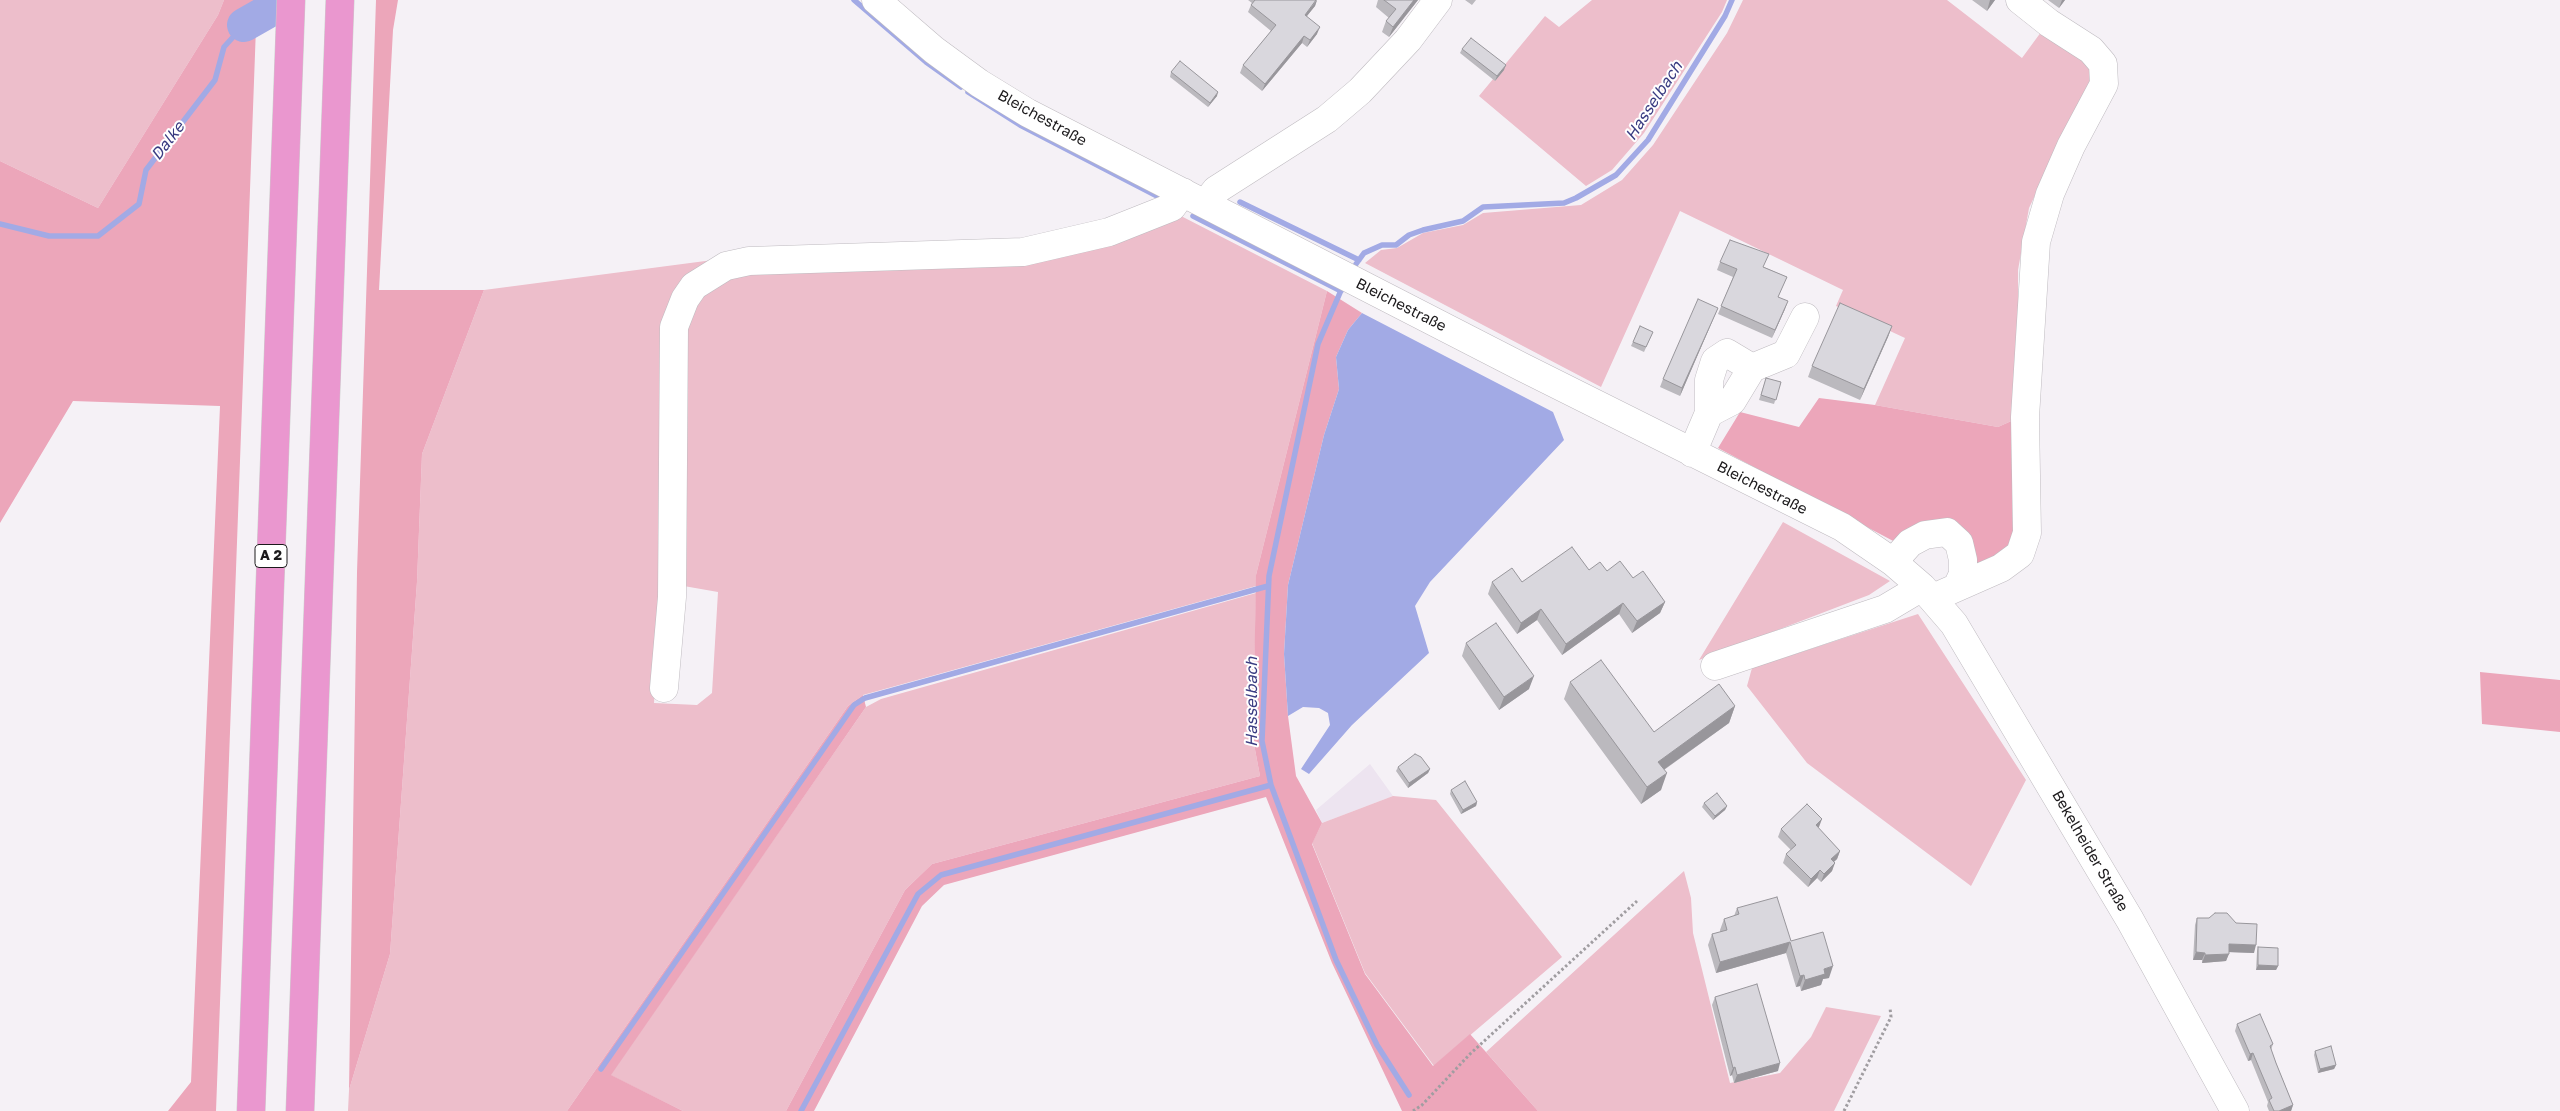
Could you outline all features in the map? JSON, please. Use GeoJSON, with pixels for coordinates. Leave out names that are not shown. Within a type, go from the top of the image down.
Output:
{"type":"FeatureCollection","features":[{"type":"Feature","properties":{"kind":"highway","name":"A 2"},"geometry":{"type":"LineString","coordinates":[[251,1111],[291,0]]}},
{"type":"Feature","properties":{"kind":"highway"},"geometry":{"type":"LineString","coordinates":[[300,1111],[340,0]]}},
{"type":"Feature","properties":{"kind":"street","name":"Bleichestraße"},"geometry":{"type":"LineString","coordinates":[[876,0],[934,50],[979,83],[1028,112],[1842,528],[1893,562],[1927,593]]}},
{"type":"Feature","properties":{"kind":"street"},"geometry":{"type":"LineString","coordinates":[[664,688],[672,596],[674,327],[685,299],[694,286],[726,266],[749,261],[1023,252],[1109,232],[1216,190],[1327,119],[1360,91],[1408,40],[1438,0]]}},
{"type":"Feature","properties":{"kind":"street"},"geometry":{"type":"LineString","coordinates":[[1715,666],[1927,593],[1957,587],[2001,568],[2020,554],[2027,533],[2025,416],[2036,242],[2050,194],[2071,146],[2104,84],[2103,64],[2090,50],[2049,23],[2020,0]]}},
{"type":"Feature","properties":{"kind":"street"},"geometry":{"type":"LineString","coordinates":[[1692,453],[1709,413],[1732,401],[1752,368],[1786,354],[1805,317]]}},
{"type":"Feature","properties":{"kind":"street"},"geometry":{"type":"LineString","coordinates":[[1893,562],[1910,543],[1925,535],[1947,532],[1958,544],[1963,560],[1963,574],[1957,587]]}},
{"type":"Feature","properties":{"kind":"street","name":"Bekelheider Straße"},"geometry":{"type":"LineString","coordinates":[[1927,593],[1954,624],[2049,781],[2135,929],[2235,1111]]}},
{"type":"Feature","properties":{"kind":"path"},"geometry":{"type":"LineString","coordinates":[[1413,1111],[1422,1105],[1470,1054],[1637,901]]}},
{"type":"Feature","properties":{"kind":"path"},"geometry":{"type":"LineString","coordinates":[[1844,1111],[1891,1017],[1890,1008]]}},
{"type":"Feature","properties":{"kind":"shaded area"},"geometry":{"type":"Polygon","coordinates":[[[0,0],[224,0],[218,15],[98,208],[0,161],[0,0]]]}},
{"type":"Feature","properties":{"kind":"shaded area"},"geometry":{"type":"Polygon","coordinates":[[[224,0],[257,0],[216,1111],[168,1111],[191,1082],[220,406],[73,401],[0,523],[0,161],[98,208],[218,15],[224,0]]]}},
{"type":"Feature","properties":{"kind":"shaded area"},"geometry":{"type":"Polygon","coordinates":[[[376,0],[398,0],[393,30],[379,290],[484,290],[422,454],[417,582],[390,954],[349,1090],[357,572],[376,0]]]}},
{"type":"Feature","properties":{"kind":"shaded area"},"geometry":{"type":"Polygon","coordinates":[[[1592,0],[1727,0],[1722,12],[1644,133],[1612,170],[1586,186],[1479,96],[1545,16],[1559,27],[1592,0]]]}},
{"type":"Feature","properties":{"kind":"shaded area"},"geometry":{"type":"Polygon","coordinates":[[[1743,0],[1947,0],[2022,58],[2044,28],[2087,55],[2099,78],[2071,120],[2029,208],[2018,270],[2018,418],[1998,427],[1875,405],[1905,338],[1836,306],[1843,290],[1680,211],[1601,387],[1365,263],[1381,250],[1397,248],[1423,233],[1463,225],[1483,213],[1581,205],[1622,180],[1653,145],[1727,33],[1743,0]]]}},
{"type":"Feature","properties":{"kind":"shaded area"},"geometry":{"type":"Polygon","coordinates":[[[1181,216],[1327,291],[1256,575],[1256,586],[863,695],[848,706],[567,1111],[348,1111],[349,1090],[390,954],[417,582],[422,454],[484,290],[713,260],[686,282],[676,297],[667,331],[662,592],[654,703],[697,705],[712,693],[718,592],[678,585],[681,329],[692,300],[708,286],[730,274],[751,268],[1026,257],[1116,239],[1181,216]]]}},
{"type":"Feature","properties":{"kind":"shaded area"},"geometry":{"type":"Polygon","coordinates":[[[1327,291],[1362,313],[1348,330],[1336,357],[1339,389],[1324,435],[1288,585],[1284,654],[1288,716],[1296,776],[1322,823],[1312,844],[1365,974],[1433,1066],[1470,1034],[1538,1111],[1402,1111],[1332,963],[1266,797],[944,885],[922,906],[814,1111],[786,1111],[905,890],[932,864],[1260,776],[1253,739],[1256,575],[1327,291]]]}},
{"type":"Feature","properties":{"kind":"shaded area"},"geometry":{"type":"Polygon","coordinates":[[[1819,398],[1875,405],[1998,427],[2018,418],[2015,550],[1968,578],[1965,540],[1897,543],[1718,448],[1740,412],[1799,427],[1819,398]]]}},
{"type":"Feature","properties":{"kind":"shaded area"},"geometry":{"type":"Polygon","coordinates":[[[1783,522],[1890,581],[1869,595],[1699,660],[1783,522]]]}},
{"type":"Feature","properties":{"kind":"shaded area"},"geometry":{"type":"Polygon","coordinates":[[[1256,593],[1253,739],[1260,776],[932,864],[905,890],[786,1111],[683,1111],[610,1075],[866,707],[881,699],[1256,593]]]}},
{"type":"Feature","properties":{"kind":"shaded area"},"geometry":{"type":"Polygon","coordinates":[[[1918,614],[2026,780],[1971,886],[1807,763],[1747,686],[1752,668],[1918,614]]]}},
{"type":"Feature","properties":{"kind":"shaded area"},"geometry":{"type":"Polygon","coordinates":[[[2480,672],[2560,680],[2560,732],[2482,724],[2480,672]]]}},
{"type":"Feature","properties":{"kind":"shaded area"},"geometry":{"type":"Polygon","coordinates":[[[863,695],[866,707],[611,1075],[683,1111],[567,1111],[848,706],[863,695]]]}},
{"type":"Feature","properties":{"kind":"shaded area"},"geometry":{"type":"Polygon","coordinates":[[[1370,764],[1393,796],[1322,823],[1316,810],[1370,764]]]}},
{"type":"Feature","properties":{"kind":"shaded area"},"geometry":{"type":"Polygon","coordinates":[[[1393,796],[1436,800],[1562,957],[1434,1066],[1365,973],[1312,843],[1322,823],[1393,796]]]}},
{"type":"Feature","properties":{"kind":"shaded area"},"geometry":{"type":"Polygon","coordinates":[[[1684,871],[1691,898],[1693,933],[1730,1083],[1780,1073],[1811,1037],[1826,1007],[1881,1016],[1834,1111],[1538,1111],[1486,1052],[1684,871]]]}},
{"type":"Feature","properties":{"kind":"water"},"geometry":{"type":"Polygon","coordinates":[[[1362,313],[1553,412],[1564,440],[1430,582],[1415,606],[1429,653],[1352,725],[1309,774],[1301,769],[1330,725],[1328,713],[1319,708],[1303,707],[1288,716],[1284,654],[1288,585],[1324,435],[1339,389],[1336,357],[1348,330],[1362,313]]]}},
{"type":"Feature","properties":{"kind":"building"},"geometry":{"type":"Polygon","coordinates":[[[1255,0],[1316,0],[1305,15],[1320,27],[1310,40],[1304,36],[1265,84],[1243,65],[1276,25],[1251,5],[1255,0]]]}},
{"type":"Feature","properties":{"kind":"building"},"geometry":{"type":"Polygon","coordinates":[[[1384,0],[1414,0],[1393,27],[1386,21],[1396,9],[1384,0]]]}},
{"type":"Feature","properties":{"kind":"building"},"geometry":{"type":"Polygon","coordinates":[[[1471,38],[1506,65],[1497,76],[1462,49],[1471,38]]]}},
{"type":"Feature","properties":{"kind":"building"},"geometry":{"type":"Polygon","coordinates":[[[1180,61],[1218,92],[1210,103],[1171,72],[1180,61]]]}},
{"type":"Feature","properties":{"kind":"building"},"geometry":{"type":"Polygon","coordinates":[[[1730,240],[1769,254],[1763,267],[1787,277],[1778,297],[1788,301],[1775,330],[1721,306],[1737,269],[1720,262],[1730,240]]]}},
{"type":"Feature","properties":{"kind":"building"},"geometry":{"type":"Polygon","coordinates":[[[1698,299],[1718,308],[1682,388],[1663,379],[1698,299]]]}},
{"type":"Feature","properties":{"kind":"building"},"geometry":{"type":"Polygon","coordinates":[[[1840,303],[1892,326],[1864,389],[1812,366],[1840,303]]]}},
{"type":"Feature","properties":{"kind":"building"},"geometry":{"type":"Polygon","coordinates":[[[1640,326],[1653,332],[1646,347],[1633,342],[1640,326]]]}},
{"type":"Feature","properties":{"kind":"building"},"geometry":{"type":"Polygon","coordinates":[[[1766,378],[1781,382],[1776,400],[1761,395],[1766,378]]]}},
{"type":"Feature","properties":{"kind":"building"},"geometry":{"type":"Polygon","coordinates":[[[1572,547],[1589,570],[1600,562],[1607,571],[1620,561],[1633,578],[1643,571],[1665,602],[1637,621],[1623,603],[1566,644],[1541,609],[1521,623],[1492,582],[1512,568],[1522,582],[1572,547]]]}},
{"type":"Feature","properties":{"kind":"building"},"geometry":{"type":"Polygon","coordinates":[[[1496,623],[1534,676],[1504,697],[1466,643],[1496,623]]]}},
{"type":"Feature","properties":{"kind":"building"},"geometry":{"type":"Polygon","coordinates":[[[1601,660],[1654,732],[1719,684],[1735,706],[1658,762],[1667,773],[1647,787],[1570,682],[1601,660]]]}},
{"type":"Feature","properties":{"kind":"building"},"geometry":{"type":"Polygon","coordinates":[[[1415,754],[1421,757],[1430,769],[1409,783],[1398,767],[1415,754]]]}},
{"type":"Feature","properties":{"kind":"building"},"geometry":{"type":"Polygon","coordinates":[[[1465,781],[1477,802],[1463,810],[1451,790],[1465,781]]]}},
{"type":"Feature","properties":{"kind":"building"},"geometry":{"type":"Polygon","coordinates":[[[1717,793],[1727,806],[1715,816],[1704,803],[1717,793]]]}},
{"type":"Feature","properties":{"kind":"building"},"geometry":{"type":"Polygon","coordinates":[[[1807,804],[1822,819],[1816,825],[1840,851],[1831,859],[1835,863],[1824,874],[1820,870],[1811,879],[1786,854],[1796,845],[1781,829],[1807,804]]]}},
{"type":"Feature","properties":{"kind":"building"},"geometry":{"type":"Polygon","coordinates":[[[1777,897],[1791,941],[1823,932],[1833,966],[1824,969],[1825,974],[1805,980],[1804,975],[1800,976],[1790,942],[1720,962],[1712,934],[1727,930],[1724,919],[1739,914],[1737,908],[1777,897]]]}},
{"type":"Feature","properties":{"kind":"building"},"geometry":{"type":"Polygon","coordinates":[[[2215,913],[2227,913],[2236,923],[2257,924],[2256,945],[2229,944],[2229,954],[2205,955],[2205,953],[2196,952],[2197,918],[2209,918],[2215,913]]]}},
{"type":"Feature","properties":{"kind":"building"},"geometry":{"type":"Polygon","coordinates":[[[2258,947],[2278,948],[2278,966],[2258,965],[2258,947]]]}},
{"type":"Feature","properties":{"kind":"building"},"geometry":{"type":"Polygon","coordinates":[[[1757,984],[1780,1063],[1737,1075],[1735,1067],[1733,1068],[1715,997],[1757,984]]]}},
{"type":"Feature","properties":{"kind":"building"},"geometry":{"type":"Polygon","coordinates":[[[2260,1014],[2273,1044],[2270,1046],[2293,1105],[2279,1111],[2274,1111],[2269,1100],[2272,1098],[2253,1053],[2250,1054],[2237,1024],[2260,1014]]]}},
{"type":"Feature","properties":{"kind":"building"},"geometry":{"type":"Polygon","coordinates":[[[2331,1046],[2336,1065],[2320,1069],[2315,1051],[2331,1046]]]}},
{"type":"Feature","properties":{"kind":"waterway","name":"Dalke"},"geometry":{"type":"LineString","coordinates":[[244,25],[288,0]]}},
{"type":"Feature","properties":{"kind":"waterway"},"geometry":{"type":"LineString","coordinates":[[854,0],[926,62],[961,87]]}},
{"type":"Feature","properties":{"kind":"waterway","name":"Hasselbach"},"geometry":{"type":"LineString","coordinates":[[1356,264],[1364,253],[1382,245],[1396,245],[1409,235],[1423,230],[1463,221],[1483,207],[1564,203],[1616,175],[1648,140],[1725,16],[1732,0]]}},
{"type":"Feature","properties":{"kind":"waterway","name":"Dalke"},"geometry":{"type":"LineString","coordinates":[[0,224],[49,236],[98,236],[139,204],[146,170],[215,80],[224,47],[244,25]]}},
{"type":"Feature","properties":{"kind":"waterway"},"geometry":{"type":"LineString","coordinates":[[968,92],[1020,125],[1157,196]]}},
{"type":"Feature","properties":{"kind":"waterway"},"geometry":{"type":"LineString","coordinates":[[1240,202],[1359,260]]}},
{"type":"Feature","properties":{"kind":"waterway"},"geometry":{"type":"LineString","coordinates":[[1193,216],[1341,291]]}},
{"type":"Feature","properties":{"kind":"waterway","name":"Hasselbach"},"geometry":{"type":"LineString","coordinates":[[1342,288],[1318,344],[1269,576],[1262,741],[1271,785],[1336,960],[1377,1045],[1409,1095]]}},
{"type":"Feature","properties":{"kind":"waterway"},"geometry":{"type":"LineString","coordinates":[[601,1069],[854,705],[865,698],[1268,586]]}},
{"type":"Feature","properties":{"kind":"waterway"},"geometry":{"type":"LineString","coordinates":[[801,1111],[918,894],[941,875],[1271,785]]}}]}
